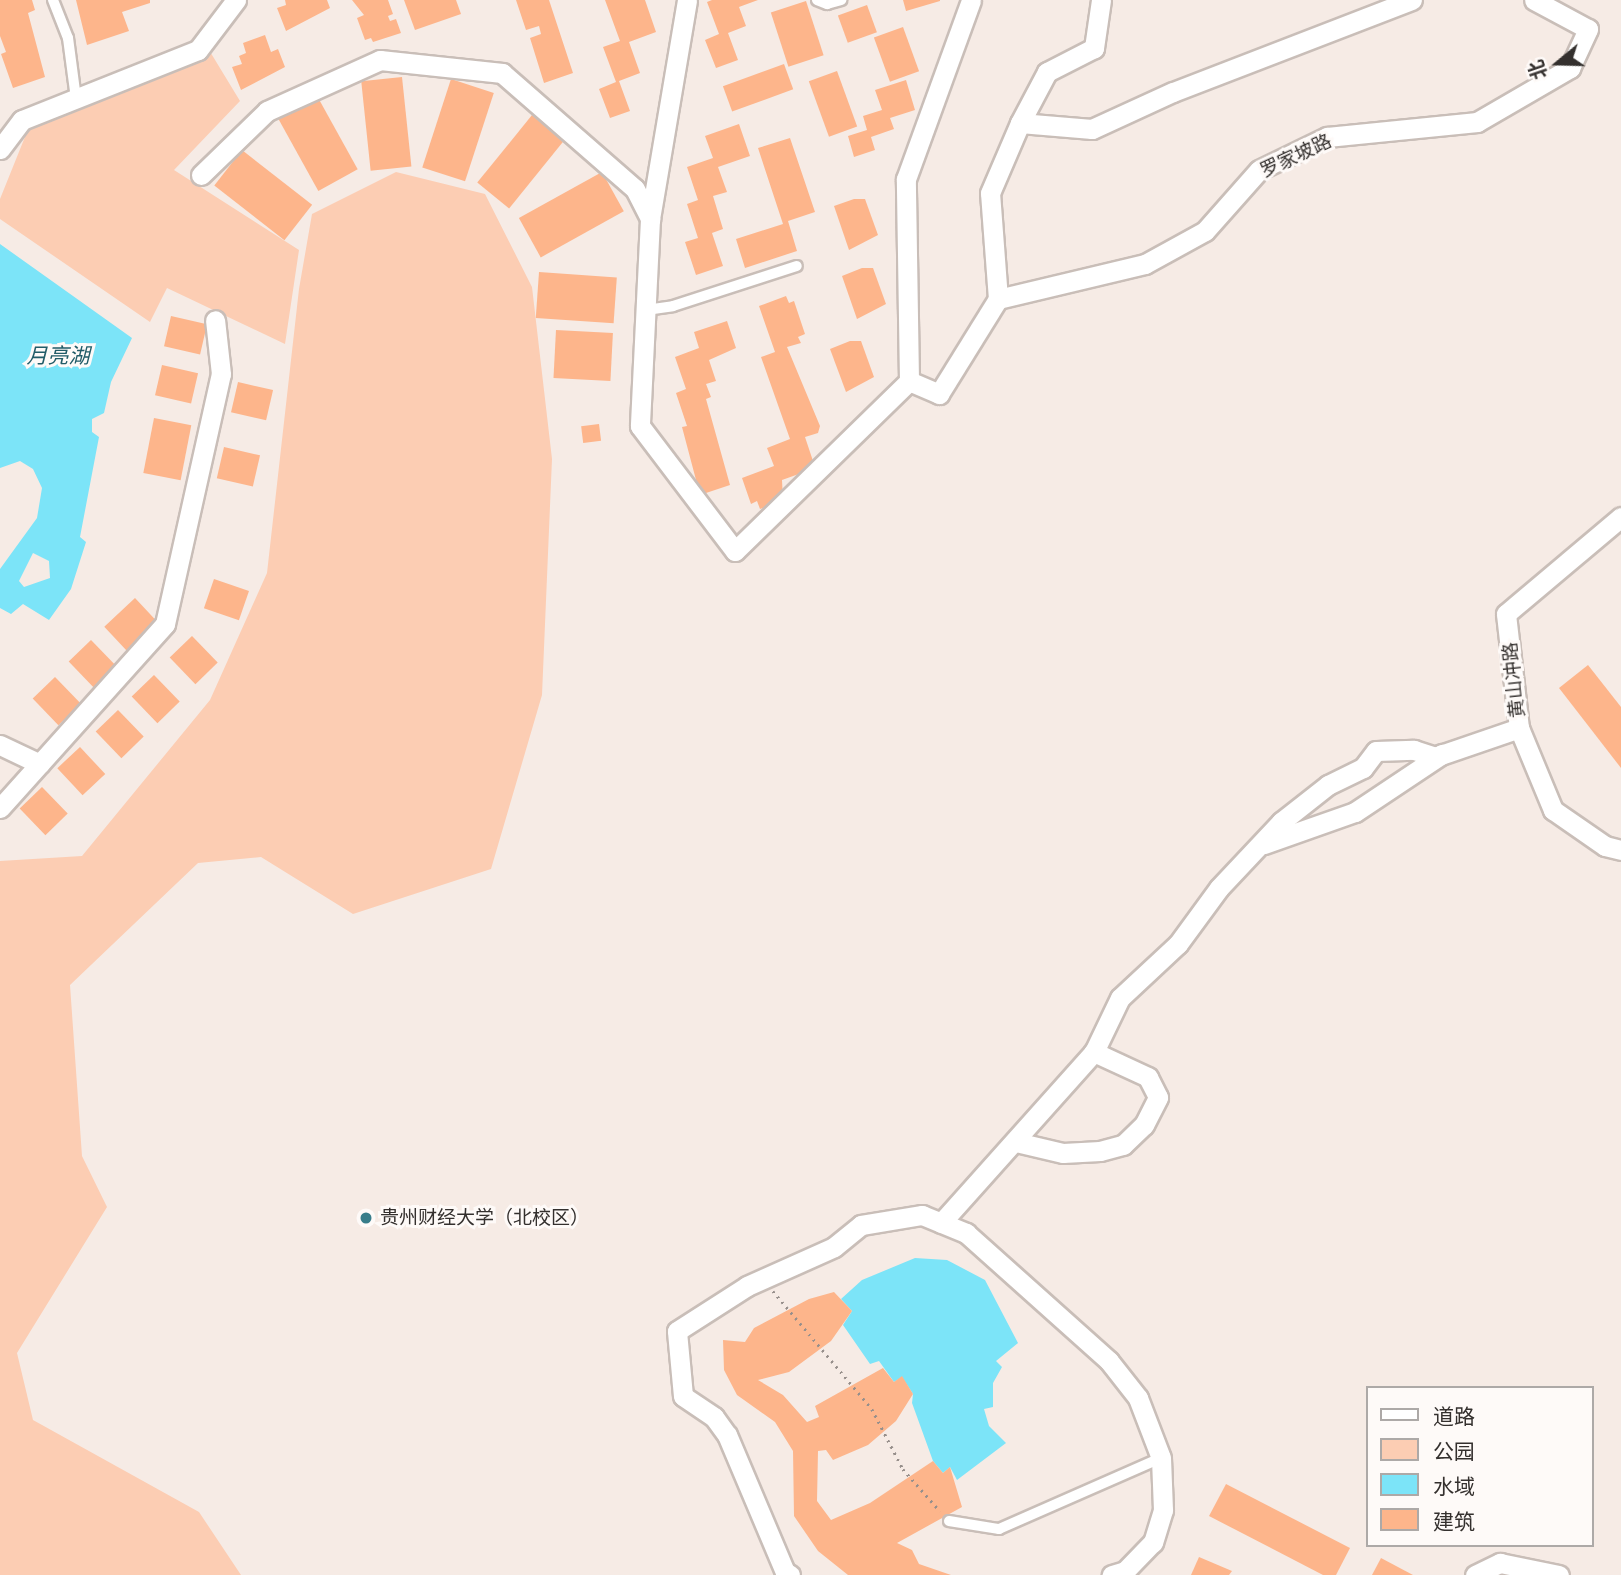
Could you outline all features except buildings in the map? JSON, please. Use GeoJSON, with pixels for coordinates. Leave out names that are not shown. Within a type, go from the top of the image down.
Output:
{"type":"FeatureCollection","features":[{"type":"Feature","properties":{"kind":"street"},"geometry":{"type":"LineString","coordinates":[[0,149],[22,120],[198,50],[236,0]]}},
{"type":"Feature","properties":{"kind":"street"},"geometry":{"type":"LineString","coordinates":[[687,0],[650,219],[640,426],[735,551],[909,381],[906,179],[971,0]]}},
{"type":"Feature","properties":{"kind":"street"},"geometry":{"type":"LineString","coordinates":[[909,381],[939,394],[999,299],[990,193],[1020,123],[1047,72],[1094,48],[1101,0]]}},
{"type":"Feature","properties":{"kind":"street"},"geometry":{"type":"LineString","coordinates":[[1020,123],[1092,130],[1173,92],[1412,0]]}},
{"type":"Feature","properties":{"kind":"street","name":"罗家坡路"},"geometry":{"type":"LineString","coordinates":[[999,299],[1145,264],[1205,231],[1259,170],[1327,137],[1477,122],[1570,68],[1588,29],[1534,0]]}},
{"type":"Feature","properties":{"kind":"street"},"geometry":{"type":"LineString","coordinates":[[201,175],[267,111],[380,60],[502,73],[635,189],[650,219]]}},
{"type":"Feature","properties":{"kind":"street"},"geometry":{"type":"LineString","coordinates":[[0,808],[165,624],[221,374],[215,320]]}},
{"type":"Feature","properties":{"kind":"street","name":"黄山冲路"},"geometry":{"type":"LineString","coordinates":[[1621,517],[1506,614],[1519,728],[1553,810],[1605,846],[1621,850]]}},
{"type":"Feature","properties":{"kind":"street"},"geometry":{"type":"LineString","coordinates":[[1261,845],[1356,813],[1435,757],[1519,728]]}},
{"type":"Feature","properties":{"kind":"street"},"geometry":{"type":"LineString","coordinates":[[0,745],[40,764]]}},
{"type":"Feature","properties":{"kind":"street"},"geometry":{"type":"LineString","coordinates":[[941,1223],[1094,1052],[1120,998],[1178,944],[1219,888],[1281,822],[1328,785],[1363,768],[1376,751],[1414,750],[1435,757]]}},
{"type":"Feature","properties":{"kind":"street"},"geometry":{"type":"LineString","coordinates":[[1016,1142],[1063,1153],[1100,1151],[1123,1145],[1144,1125],[1158,1097],[1148,1077],[1094,1052]]}},
{"type":"Feature","properties":{"kind":"street"},"geometry":{"type":"LineString","coordinates":[[790,1575],[785,1572],[727,1435],[714,1417],[683,1396],[678,1374],[677,1331],[765,1277],[834,1247],[861,1226],[922,1215],[966,1233],[1109,1361],[1138,1398],[1161,1458],[1163,1510],[1153,1542],[1125,1571],[1112,1575]]}},
{"type":"Feature","properties":{"kind":"street"},"geometry":{"type":"LineString","coordinates":[[1475,1575],[1500,1563],[1559,1575]]}},
{"type":"Feature","properties":{"kind":"lane"},"geometry":{"type":"LineString","coordinates":[[53,0],[68,38],[76,99]]}},
{"type":"Feature","properties":{"kind":"lane"},"geometry":{"type":"LineString","coordinates":[[817,0],[827,4],[841,0]]}},
{"type":"Feature","properties":{"kind":"lane"},"geometry":{"type":"LineString","coordinates":[[646,310],[673,306],[797,266]]}},
{"type":"Feature","properties":{"kind":"lane"},"geometry":{"type":"LineString","coordinates":[[949,1521],[999,1529],[1161,1458]]}},
{"type":"Feature","properties":{"kind":"path"},"geometry":{"type":"LineString","coordinates":[[765,1277],[781,1305],[872,1409],[903,1469],[949,1521]]}},
{"type":"Feature","properties":{"kind":"green space"},"geometry":{"type":"Polygon","coordinates":[[[209,50],[240,101],[174,170],[299,250],[285,344],[167,288],[150,322],[0,219],[0,199],[31,122],[209,50]]]}},
{"type":"Feature","properties":{"kind":"green space"},"geometry":{"type":"Polygon","coordinates":[[[396,172],[485,194],[532,287],[552,459],[542,695],[491,869],[353,914],[261,857],[198,863],[70,985],[82,1156],[107,1207],[17,1353],[33,1420],[199,1512],[241,1575],[0,1575],[0,861],[82,856],[210,700],[267,573],[299,289],[312,214],[396,172]]]}},
{"type":"Feature","properties":{"kind":"water","name":"月亮湖"},"geometry":{"type":"Polygon","coordinates":[[[0,244],[132,338],[111,382],[104,413],[92,419],[92,432],[99,437],[80,537],[86,542],[71,589],[49,620],[23,604],[11,614],[0,608],[0,569],[37,518],[42,488],[33,469],[20,461],[0,468],[0,244]],[[33,553],[19,581],[24,587],[50,578],[49,561],[33,553]]]}},
{"type":"Feature","properties":{"kind":"water"},"geometry":{"type":"Polygon","coordinates":[[[915,1258],[947,1260],[985,1280],[1018,1343],[996,1361],[1002,1367],[993,1383],[993,1407],[984,1409],[989,1426],[1006,1443],[957,1480],[950,1467],[943,1473],[933,1461],[912,1403],[913,1394],[902,1377],[894,1382],[879,1361],[870,1364],[843,1325],[852,1311],[841,1299],[862,1280],[915,1258]]]}},
{"type":"Feature","properties":{"kind":"place","name":"贵州财经大学（北校区）"},"geometry":{"type":"Point","coordinates":[366,1218]}}]}
